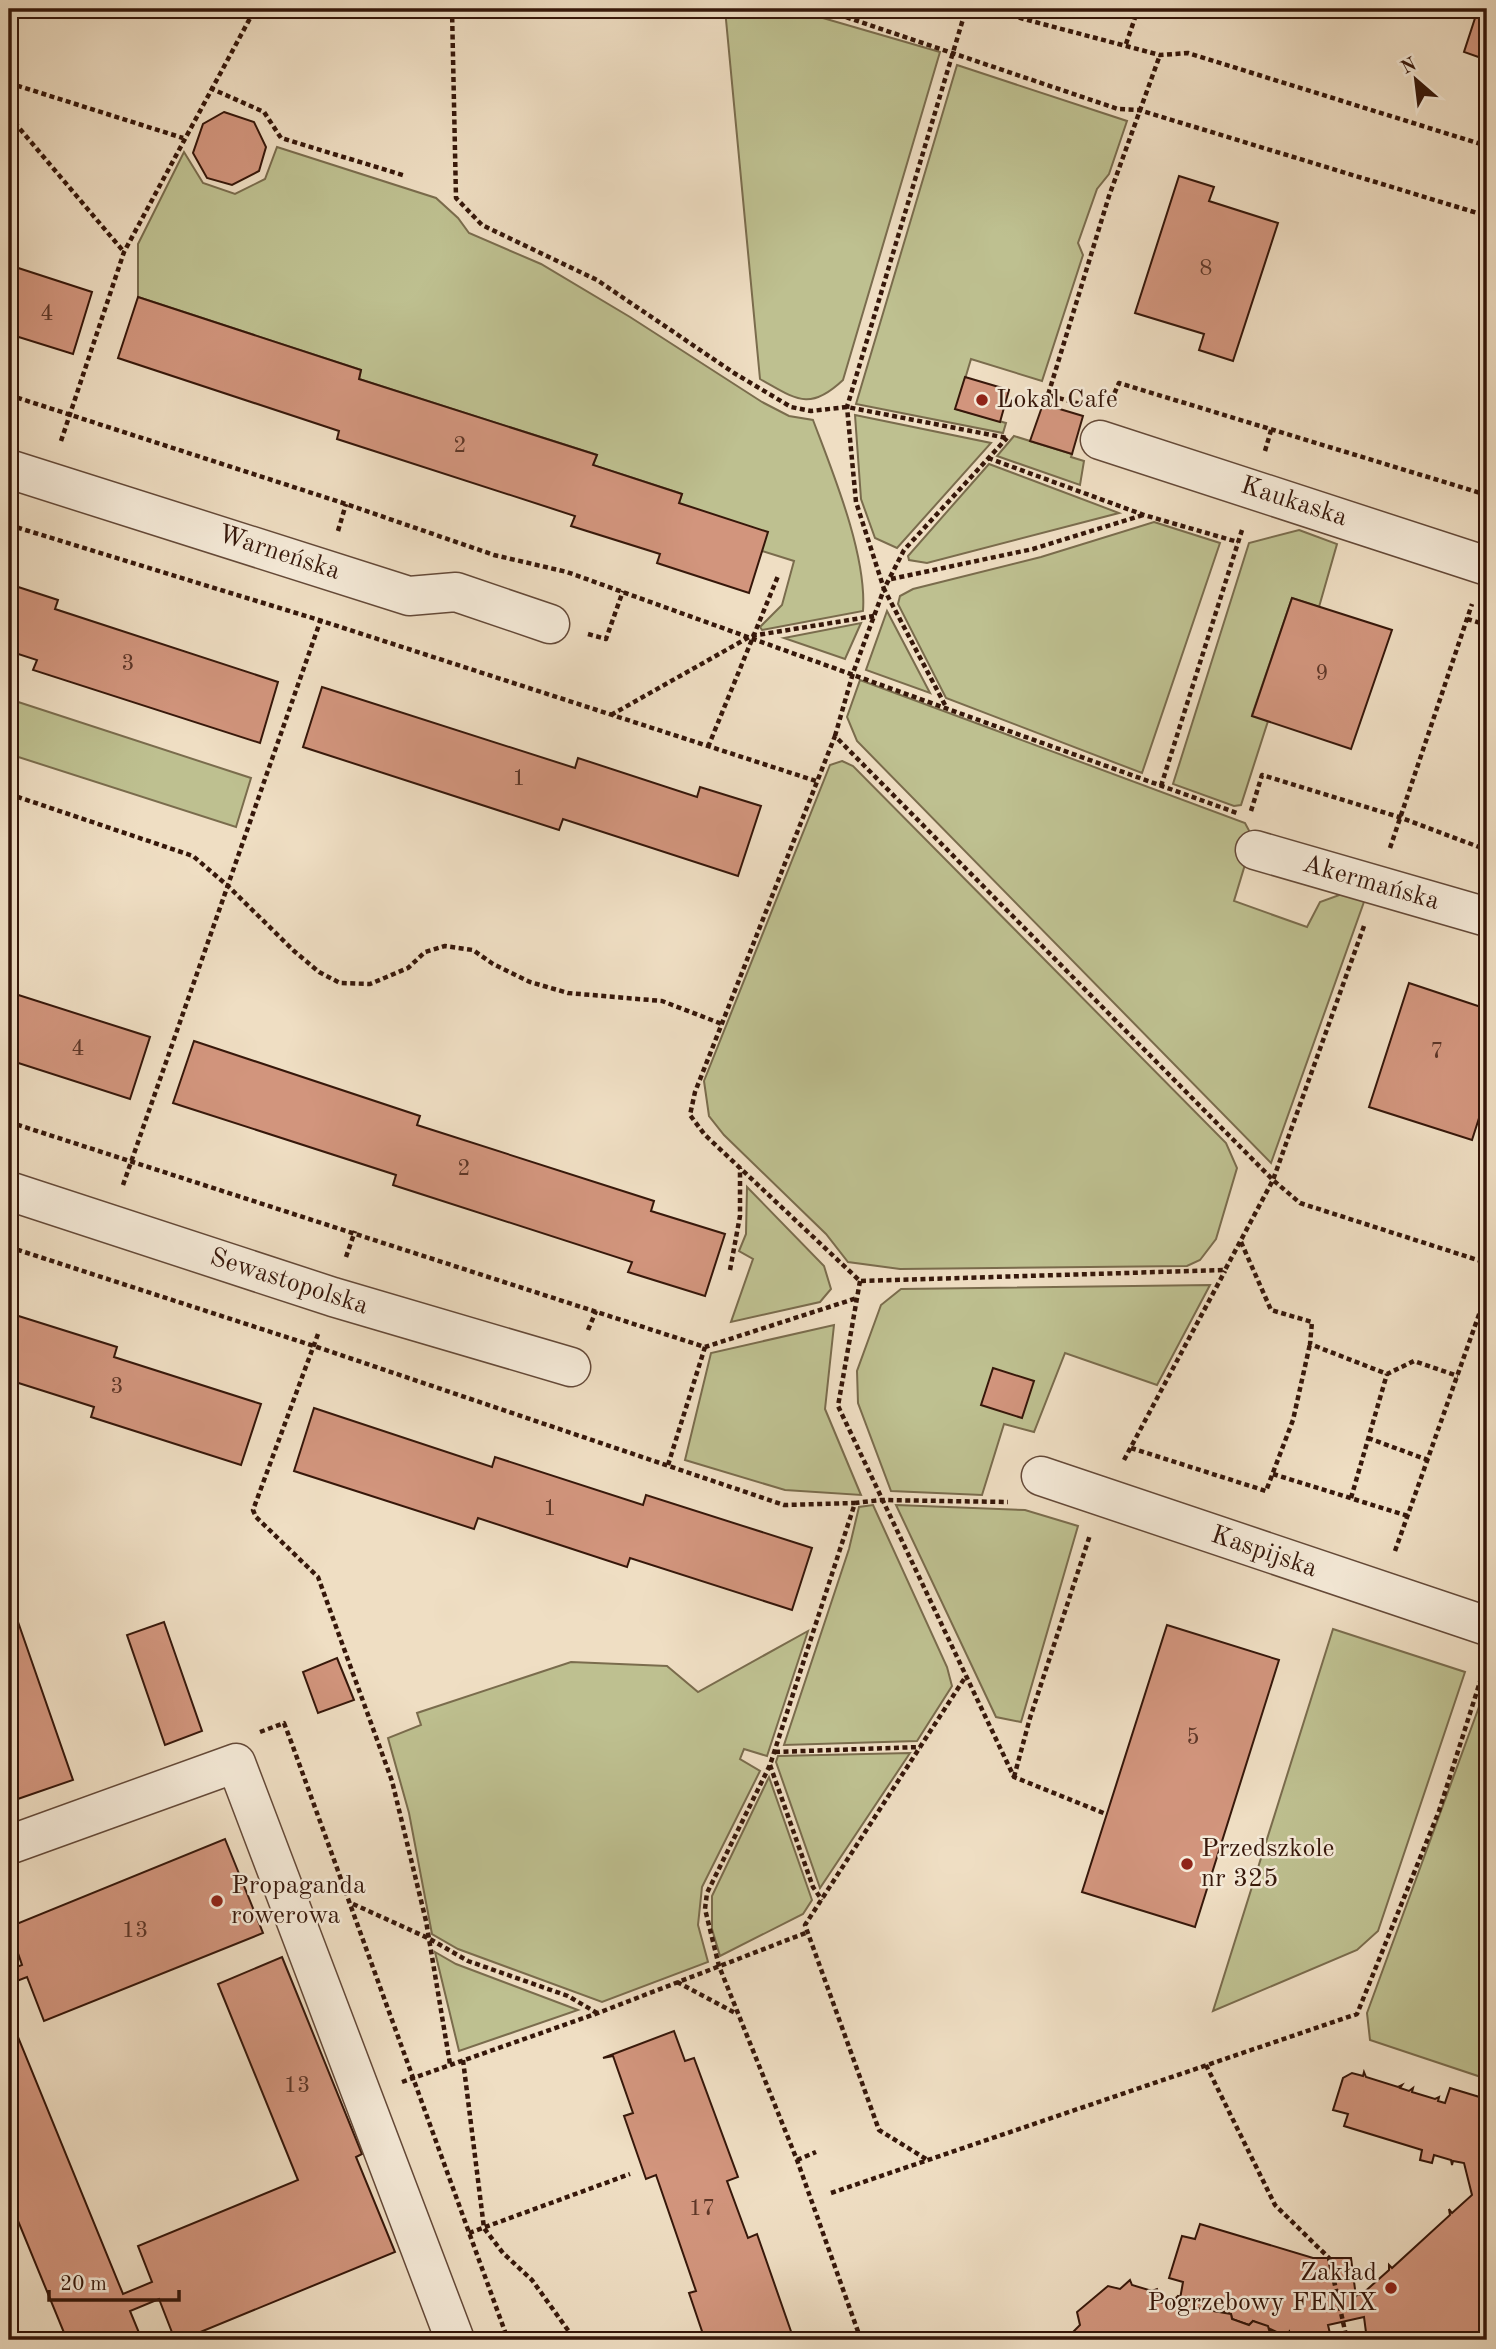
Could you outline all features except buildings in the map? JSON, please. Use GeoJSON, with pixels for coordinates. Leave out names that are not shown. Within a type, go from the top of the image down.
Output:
{"type":"FeatureCollection","features":[{"type":"Feature","properties":{"kind":"street","name":"Kaukaska"},"geometry":{"type":"LineString","coordinates":[[1103,426],[1487,566]]}},
{"type":"Feature","properties":{"kind":"street","name":"Warneńska"},"geometry":{"type":"LineString","coordinates":[[9,469],[409,596],[456,592],[550,624]]}},
{"type":"Feature","properties":{"kind":"street","name":"Akermańska"},"geometry":{"type":"LineString","coordinates":[[1255,850],[1487,917]]}},
{"type":"Feature","properties":{"kind":"street","name":"Sewastopolska"},"geometry":{"type":"LineString","coordinates":[[9,1191],[333,1297],[571,1367]]}},
{"type":"Feature","properties":{"kind":"street","name":"Kaspijska"},"geometry":{"type":"LineString","coordinates":[[1030,1489],[1379,1591],[1487,1626]]}},
{"type":"Feature","properties":{"kind":"street"},"geometry":{"type":"LineString","coordinates":[[9,1845],[236,1762],[365,2096],[455,2340]]}},
{"type":"Feature","properties":{"kind":"path"},"geometry":{"type":"LineString","coordinates":[[32,532],[124,252],[183,138],[255,9]]}},
{"type":"Feature","properties":{"kind":"path"},"geometry":{"type":"LineString","coordinates":[[452,9],[456,198],[482,225],[597,280],[790,407],[811,411],[847,408],[1007,438],[904,550],[884,589],[853,673],[835,736],[695,1092],[690,1115],[740,1168],[860,1281],[1226,1270]]}},
{"type":"Feature","properties":{"kind":"path"},"geometry":{"type":"LineString","coordinates":[[822,9],[953,51],[1118,109],[1139,110],[1487,216]]}},
{"type":"Feature","properties":{"kind":"path"},"geometry":{"type":"LineString","coordinates":[[945,706],[884,589],[856,502],[847,408],[966,9]]}},
{"type":"Feature","properties":{"kind":"path"},"geometry":{"type":"LineString","coordinates":[[986,9],[1160,55],[1188,53],[1487,146]]}},
{"type":"Feature","properties":{"kind":"path"},"geometry":{"type":"LineString","coordinates":[[1126,44],[1138,9]]}},
{"type":"Feature","properties":{"kind":"path"},"geometry":{"type":"LineString","coordinates":[[1160,55],[1139,110],[1048,395],[1103,426],[1119,383],[1487,495]]}},
{"type":"Feature","properties":{"kind":"path"},"geometry":{"type":"LineString","coordinates":[[9,83],[183,138]]}},
{"type":"Feature","properties":{"kind":"path"},"geometry":{"type":"LineString","coordinates":[[210,88],[264,112],[281,138],[406,176]]}},
{"type":"Feature","properties":{"kind":"path"},"geometry":{"type":"LineString","coordinates":[[9,116],[124,252]]}},
{"type":"Feature","properties":{"kind":"path"},"geometry":{"type":"LineString","coordinates":[[9,395],[494,555],[567,572],[1249,817],[1262,775],[1399,817],[1487,850]]}},
{"type":"Feature","properties":{"kind":"path"},"geometry":{"type":"LineString","coordinates":[[988,458],[1144,514],[1238,541],[1161,786]]}},
{"type":"Feature","properties":{"kind":"path"},"geometry":{"type":"LineString","coordinates":[[89,1274],[322,621],[314,603],[346,504]]}},
{"type":"Feature","properties":{"kind":"path"},"geometry":{"type":"LineString","coordinates":[[891,579],[1032,549],[1144,514]]}},
{"type":"Feature","properties":{"kind":"path"},"geometry":{"type":"LineString","coordinates":[[9,525],[322,621],[816,781]]}},
{"type":"Feature","properties":{"kind":"path"},"geometry":{"type":"LineString","coordinates":[[708,747],[751,636],[769,603],[778,576]]}},
{"type":"Feature","properties":{"kind":"path"},"geometry":{"type":"LineString","coordinates":[[550,624],[606,639],[622,591]]}},
{"type":"Feature","properties":{"kind":"path"},"geometry":{"type":"LineString","coordinates":[[610,715],[751,636],[875,616]]}},
{"type":"Feature","properties":{"kind":"path"},"geometry":{"type":"LineString","coordinates":[[1399,817],[1467,618],[1487,625]]}},
{"type":"Feature","properties":{"kind":"path"},"geometry":{"type":"LineString","coordinates":[[835,736],[1273,1180],[1300,1203],[1487,1263]]}},
{"type":"Feature","properties":{"kind":"path"},"geometry":{"type":"LineString","coordinates":[[9,794],[193,856],[228,886],[293,951],[319,972],[340,983],[370,984],[408,968],[425,952],[445,946],[474,950],[493,964],[530,982],[568,993],[662,1001],[722,1024]]}},
{"type":"Feature","properties":{"kind":"path"},"geometry":{"type":"LineString","coordinates":[[1121,1465],[1273,1180],[1364,924]]}},
{"type":"Feature","properties":{"kind":"path"},"geometry":{"type":"LineString","coordinates":[[9,1122],[355,1231],[705,1347],[857,1298]]}},
{"type":"Feature","properties":{"kind":"path"},"geometry":{"type":"LineString","coordinates":[[730,1270],[740,1216],[740,1168]]}},
{"type":"Feature","properties":{"kind":"path"},"geometry":{"type":"LineString","coordinates":[[355,1231],[253,1510],[256,1517],[317,1577],[392,1781],[426,1921],[450,2064]]}},
{"type":"Feature","properties":{"kind":"path"},"geometry":{"type":"LineString","coordinates":[[1131,1448],[1266,1491],[1293,1420],[1310,1344],[1312,1322],[1271,1310],[1240,1241]]}},
{"type":"Feature","properties":{"kind":"path"},"geometry":{"type":"LineString","coordinates":[[9,1247],[314,1346],[784,1505],[855,1503],[1030,1489]]}},
{"type":"Feature","properties":{"kind":"path"},"geometry":{"type":"LineString","coordinates":[[860,1281],[838,1406],[881,1500],[1014,1777],[1106,1814]]}},
{"type":"Feature","properties":{"kind":"path"},"geometry":{"type":"LineString","coordinates":[[1379,1591],[1487,1292]]}},
{"type":"Feature","properties":{"kind":"path"},"geometry":{"type":"LineString","coordinates":[[1310,1344],[1387,1374],[1414,1361],[1458,1376]]}},
{"type":"Feature","properties":{"kind":"path"},"geometry":{"type":"LineString","coordinates":[[668,1465],[705,1347]]}},
{"type":"Feature","properties":{"kind":"path"},"geometry":{"type":"LineString","coordinates":[[1351,1498],[1387,1374]]}},
{"type":"Feature","properties":{"kind":"path"},"geometry":{"type":"LineString","coordinates":[[1368,1438],[1428,1460]]}},
{"type":"Feature","properties":{"kind":"path"},"geometry":{"type":"LineString","coordinates":[[1273,1474],[1408,1516]]}},
{"type":"Feature","properties":{"kind":"path"},"geometry":{"type":"LineString","coordinates":[[855,1503],[775,1752],[707,1893],[706,1923],[719,1966],[797,2160],[861,2340]]}},
{"type":"Feature","properties":{"kind":"path"},"geometry":{"type":"LineString","coordinates":[[1014,1777],[1030,1718],[1093,1526]]}},
{"type":"Feature","properties":{"kind":"path"},"geometry":{"type":"LineString","coordinates":[[831,2193],[1357,2014],[1439,1811],[1487,1658]]}},
{"type":"Feature","properties":{"kind":"path"},"geometry":{"type":"LineString","coordinates":[[926,2160],[879,2130],[806,1925],[966,1676]]}},
{"type":"Feature","properties":{"kind":"path"},"geometry":{"type":"LineString","coordinates":[[292,1744],[352,1903],[508,2340]]}},
{"type":"Feature","properties":{"kind":"path"},"geometry":{"type":"LineString","coordinates":[[775,1752],[920,1747]]}},
{"type":"Feature","properties":{"kind":"path"},"geometry":{"type":"LineString","coordinates":[[770,1765],[813,1887],[822,1900]]}},
{"type":"Feature","properties":{"kind":"path"},"geometry":{"type":"LineString","coordinates":[[352,1903],[428,1938],[468,1961],[568,1996],[598,2013]]}},
{"type":"Feature","properties":{"kind":"path"},"geometry":{"type":"LineString","coordinates":[[365,2096],[598,2013],[808,1932]]}},
{"type":"Feature","properties":{"kind":"path"},"geometry":{"type":"LineString","coordinates":[[676,1981],[738,2014]]}},
{"type":"Feature","properties":{"kind":"path"},"geometry":{"type":"LineString","coordinates":[[463,2060],[484,2228],[503,2253],[532,2280],[575,2340]]}},
{"type":"Feature","properties":{"kind":"path"},"geometry":{"type":"LineString","coordinates":[[1206,2065],[1275,2205],[1329,2258],[1347,2340]]}},
{"type":"Feature","properties":{"kind":"path"},"geometry":{"type":"LineString","coordinates":[[797,2160],[816,2152]]}},
{"type":"Feature","properties":{"kind":"path"},"geometry":{"type":"LineString","coordinates":[[469,2233],[630,2175]]}},
{"type":"Feature","properties":{"kind":"green space"},"geometry":{"type":"Polygon","coordinates":[[[725,9],[792,9],[940,52],[843,380],[821,396],[811,399],[793,397],[760,379],[725,9]]]}},
{"type":"Feature","properties":{"kind":"green space"},"geometry":{"type":"Polygon","coordinates":[[[957,65],[1127,121],[1109,174],[1097,189],[1078,243],[1083,255],[1042,381],[971,359],[956,409],[1006,423],[1003,433],[856,404],[957,65]]]}},
{"type":"Feature","properties":{"kind":"green space"},"geometry":{"type":"Polygon","coordinates":[[[277,147],[436,198],[458,218],[469,233],[541,264],[630,317],[762,402],[789,416],[813,420],[839,489],[854,540],[860,565],[863,611],[762,630],[760,627],[782,605],[794,561],[762,551],[679,503],[682,494],[593,465],[597,455],[359,379],[361,370],[138,297],[138,244],[184,152],[203,183],[235,194],[265,179],[277,147]]]}},
{"type":"Feature","properties":{"kind":"green space"},"geometry":{"type":"Polygon","coordinates":[[[855,415],[991,443],[897,548],[875,538],[861,499],[855,415]]]}},
{"type":"Feature","properties":{"kind":"green space"},"geometry":{"type":"Polygon","coordinates":[[[1014,436],[1072,454],[1071,457],[1084,461],[1080,485],[997,456],[1014,436]]]}},
{"type":"Feature","properties":{"kind":"green space"},"geometry":{"type":"Polygon","coordinates":[[[989,464],[1119,513],[927,563],[909,560],[908,556],[989,464]]]}},
{"type":"Feature","properties":{"kind":"green space"},"geometry":{"type":"Polygon","coordinates":[[[1154,522],[1220,543],[1142,773],[946,698],[898,604],[900,596],[913,589],[1041,557],[1154,522]]]}},
{"type":"Feature","properties":{"kind":"green space"},"geometry":{"type":"Polygon","coordinates":[[[1299,530],[1337,544],[1319,607],[1292,598],[1252,715],[1268,721],[1241,805],[1234,806],[1173,784],[1249,543],[1299,530]]]}},
{"type":"Feature","properties":{"kind":"green space"},"geometry":{"type":"Polygon","coordinates":[[[887,611],[930,693],[866,670],[887,611]]]}},
{"type":"Feature","properties":{"kind":"green space"},"geometry":{"type":"Polygon","coordinates":[[[861,623],[845,659],[784,638],[861,623]]]}},
{"type":"Feature","properties":{"kind":"green space"},"geometry":{"type":"Polygon","coordinates":[[[860,680],[1245,823],[1253,838],[1234,901],[1307,927],[1320,902],[1342,894],[1365,899],[1271,1163],[857,741],[847,717],[860,680]]]}},
{"type":"Feature","properties":{"kind":"green space"},"geometry":{"type":"Polygon","coordinates":[[[9,699],[251,778],[236,827],[9,754],[9,699]]]}},
{"type":"Feature","properties":{"kind":"green space"},"geometry":{"type":"Polygon","coordinates":[[[842,761],[853,766],[1226,1143],[1237,1168],[1216,1239],[1200,1260],[1187,1266],[900,1269],[848,1262],[826,1234],[724,1135],[709,1116],[704,1081],[830,765],[842,761]]]}},
{"type":"Feature","properties":{"kind":"green space"},"geometry":{"type":"Polygon","coordinates":[[[747,1187],[824,1266],[831,1289],[820,1302],[731,1322],[753,1259],[739,1251],[746,1234],[747,1187]]]}},
{"type":"Feature","properties":{"kind":"green space"},"geometry":{"type":"Polygon","coordinates":[[[1210,1285],[1157,1385],[1065,1353],[1034,1432],[1004,1424],[982,1495],[891,1491],[858,1403],[857,1371],[881,1305],[901,1289],[1210,1285]]]}},
{"type":"Feature","properties":{"kind":"green space"},"geometry":{"type":"Polygon","coordinates":[[[834,1325],[825,1409],[861,1495],[785,1490],[685,1460],[711,1353],[834,1325]]]}},
{"type":"Feature","properties":{"kind":"green space"},"geometry":{"type":"Polygon","coordinates":[[[873,1505],[947,1667],[952,1686],[917,1741],[784,1745],[849,1549],[859,1507],[873,1505]]]}},
{"type":"Feature","properties":{"kind":"green space"},"geometry":{"type":"Polygon","coordinates":[[[896,1505],[1025,1510],[1078,1526],[1021,1722],[996,1717],[896,1505]]]}},
{"type":"Feature","properties":{"kind":"green space"},"geometry":{"type":"Polygon","coordinates":[[[1333,1629],[1465,1672],[1378,1931],[1357,1950],[1213,2011],[1333,1629]]]}},
{"type":"Feature","properties":{"kind":"green space"},"geometry":{"type":"Polygon","coordinates":[[[808,1631],[767,1756],[744,1749],[740,1759],[760,1771],[702,1887],[698,1925],[708,1962],[602,2002],[458,1949],[432,1934],[409,1813],[388,1738],[421,1725],[417,1713],[571,1662],[667,1666],[698,1692],[808,1631]]]}},
{"type":"Feature","properties":{"kind":"green space"},"geometry":{"type":"Polygon","coordinates":[[[1487,1685],[1487,2079],[1370,2040],[1367,2013],[1487,1685]]]}},
{"type":"Feature","properties":{"kind":"green space"},"geometry":{"type":"Polygon","coordinates":[[[910,1753],[820,1888],[776,1762],[778,1756],[910,1753]]]}},
{"type":"Feature","properties":{"kind":"green space"},"geometry":{"type":"Polygon","coordinates":[[[769,1777],[812,1900],[803,1914],[720,1956],[712,1929],[712,1896],[769,1777]]]}},
{"type":"Feature","properties":{"kind":"green space"},"geometry":{"type":"Polygon","coordinates":[[[435,1952],[456,1964],[578,2010],[459,2051],[435,1952]]]}},
{"type":"Feature","properties":{"kind":"place","name":"Lokal Cafe"},"geometry":{"type":"Point","coordinates":[982,400]}},
{"type":"Feature","properties":{"kind":"place","name":"Przedszkole nr 325"},"geometry":{"type":"Point","coordinates":[1187,1864]}},
{"type":"Feature","properties":{"kind":"place","name":"Propaganda rowerowa"},"geometry":{"type":"Point","coordinates":[217,1901]}},
{"type":"Feature","properties":{"kind":"place","name":"Zakład Pogrzebowy FENIX"},"geometry":{"type":"Point","coordinates":[1391,2288]}}]}
